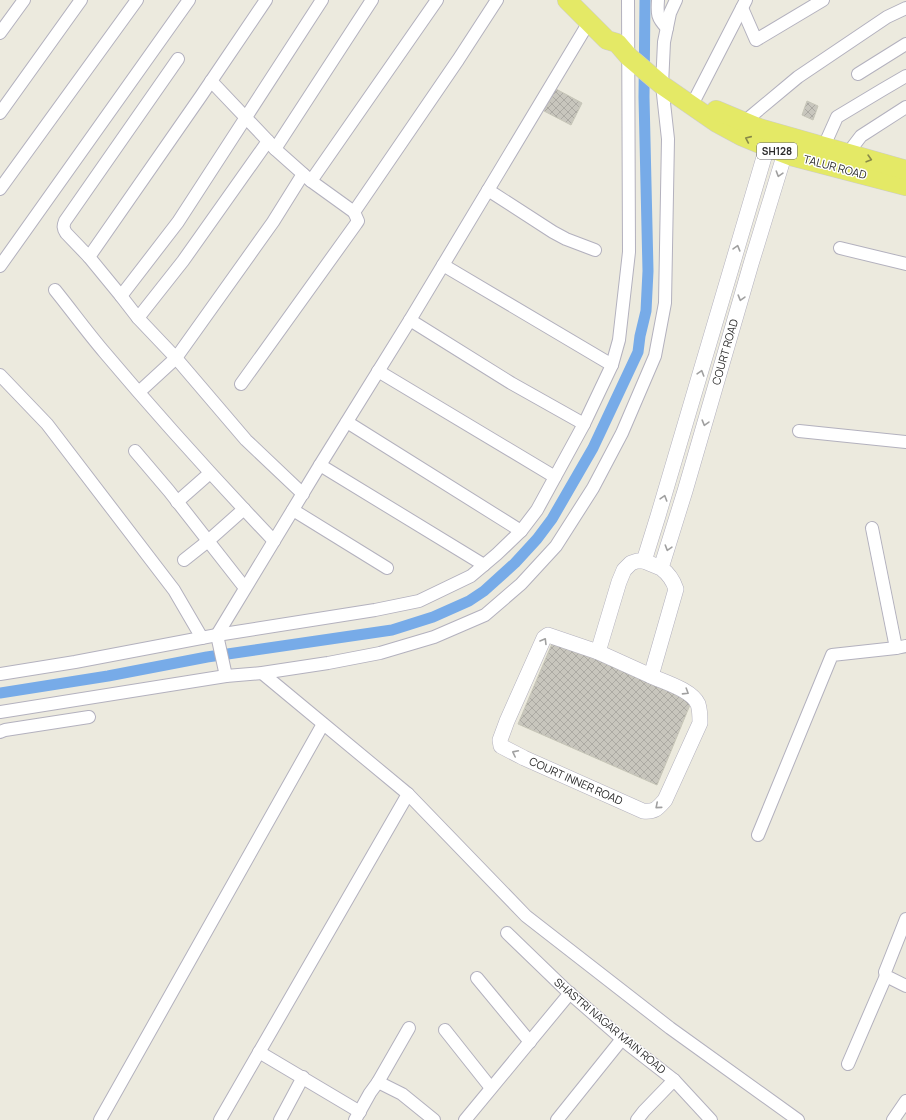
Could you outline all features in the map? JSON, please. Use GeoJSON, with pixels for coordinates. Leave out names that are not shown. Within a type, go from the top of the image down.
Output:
{"type":"FeatureCollection","features":[{"type":"Feature","properties":{"kind":"main road","name":"TALUR ROAD"},"geometry":{"type":"LineString","coordinates":[[567,0],[607,40],[623,50],[662,85],[717,123],[741,136],[769,139],[906,186]]}},
{"type":"Feature","properties":{"kind":"main road","name":"TALUR ROAD"},"geometry":{"type":"LineString","coordinates":[[584,0],[597,14],[623,50]]}},
{"type":"Feature","properties":{"kind":"main road","name":"TALUR ROAD"},"geometry":{"type":"LineString","coordinates":[[662,85],[694,101],[759,128],[769,139]]}},
{"type":"Feature","properties":{"kind":"main road","name":"TALUR ROAD"},"geometry":{"type":"LineString","coordinates":[[788,145],[824,146],[906,170]]}},
{"type":"Feature","properties":{"kind":"street"},"geometry":{"type":"LineString","coordinates":[[0,33],[24,0]]}},
{"type":"Feature","properties":{"kind":"street"},"geometry":{"type":"LineString","coordinates":[[0,113],[81,0]]}},
{"type":"Feature","properties":{"kind":"street"},"geometry":{"type":"LineString","coordinates":[[0,189],[137,0]]}},
{"type":"Feature","properties":{"kind":"street"},"geometry":{"type":"LineString","coordinates":[[0,266],[189,0]]}},
{"type":"Feature","properties":{"kind":"street"},"geometry":{"type":"LineString","coordinates":[[88,257],[266,0]]}},
{"type":"Feature","properties":{"kind":"street"},"geometry":{"type":"LineString","coordinates":[[121,296],[178,222],[322,0]]}},
{"type":"Feature","properties":{"kind":"street"},"geometry":{"type":"LineString","coordinates":[[138,318],[272,145],[372,0]]}},
{"type":"Feature","properties":{"kind":"street"},"geometry":{"type":"LineString","coordinates":[[140,392],[176,358],[272,222],[307,178],[437,0]]}},
{"type":"Feature","properties":{"kind":"street"},"geometry":{"type":"LineString","coordinates":[[354,212],[497,0]]}},
{"type":"Feature","properties":{"kind":"street"},"geometry":{"type":"LineString","coordinates":[[0,674],[75,662],[202,638],[218,640],[420,601],[471,576],[521,531],[537,510],[584,424],[612,365],[619,340],[629,252],[623,50],[628,0]]}},
{"type":"Feature","properties":{"kind":"street"},"geometry":{"type":"LineString","coordinates":[[658,0],[658,15],[660,22],[667,28]]}},
{"type":"Feature","properties":{"kind":"street"},"geometry":{"type":"LineString","coordinates":[[0,712],[225,671],[262,672],[328,663],[380,653],[434,637],[485,615],[521,584],[556,546],[593,488],[622,433],[655,356],[665,302],[668,140],[662,85],[664,42],[670,13],[676,0]]}},
{"type":"Feature","properties":{"kind":"street"},"geometry":{"type":"LineString","coordinates":[[744,4],[756,40],[823,0]]}},
{"type":"Feature","properties":{"kind":"street"},"geometry":{"type":"LineString","coordinates":[[694,101],[744,4]]}},
{"type":"Feature","properties":{"kind":"street"},"geometry":{"type":"LineString","coordinates":[[744,122],[798,77],[887,17],[906,8]]}},
{"type":"Feature","properties":{"kind":"street"},"geometry":{"type":"LineString","coordinates":[[225,671],[218,640],[245,588],[410,320],[589,22]]}},
{"type":"Feature","properties":{"kind":"street"},"geometry":{"type":"LineString","coordinates":[[858,74],[906,44]]}},
{"type":"Feature","properties":{"kind":"street"},"geometry":{"type":"LineString","coordinates":[[178,59],[63,225],[66,233],[88,257],[138,318],[176,358],[246,440],[303,494]]}},
{"type":"Feature","properties":{"kind":"street"},"geometry":{"type":"LineString","coordinates":[[824,146],[837,117],[906,76]]}},
{"type":"Feature","properties":{"kind":"street"},"geometry":{"type":"LineString","coordinates":[[211,81],[272,145],[307,178],[354,212],[358,221],[241,384]]}},
{"type":"Feature","properties":{"kind":"street"},"geometry":{"type":"LineString","coordinates":[[848,153],[861,136],[906,107]]}},
{"type":"Feature","properties":{"kind":"street","name":"COURT ROAD"},"geometry":{"type":"LineString","coordinates":[[644,561],[661,509],[769,139]]}},
{"type":"Feature","properties":{"kind":"street","name":"COURT ROAD"},"geometry":{"type":"LineString","coordinates":[[661,568],[751,264],[788,145]]}},
{"type":"Feature","properties":{"kind":"street"},"geometry":{"type":"LineString","coordinates":[[488,190],[553,232],[566,239],[595,250]]}},
{"type":"Feature","properties":{"kind":"street"},"geometry":{"type":"LineString","coordinates":[[840,248],[906,264]]}},
{"type":"Feature","properties":{"kind":"street"},"geometry":{"type":"LineString","coordinates":[[443,265],[612,365]]}},
{"type":"Feature","properties":{"kind":"street"},"geometry":{"type":"LineString","coordinates":[[55,290],[76,314],[104,352],[210,473],[274,541]]}},
{"type":"Feature","properties":{"kind":"street"},"geometry":{"type":"LineString","coordinates":[[410,320],[511,383],[584,424]]}},
{"type":"Feature","properties":{"kind":"street"},"geometry":{"type":"LineString","coordinates":[[378,371],[555,476]]}},
{"type":"Feature","properties":{"kind":"street"},"geometry":{"type":"LineString","coordinates":[[0,375],[47,424],[174,590],[202,638]]}},
{"type":"Feature","properties":{"kind":"street"},"geometry":{"type":"LineString","coordinates":[[347,422],[521,531]]}},
{"type":"Feature","properties":{"kind":"street"},"geometry":{"type":"LineString","coordinates":[[799,432],[906,442]]}},
{"type":"Feature","properties":{"kind":"street"},"geometry":{"type":"LineString","coordinates":[[135,451],[245,588]]}},
{"type":"Feature","properties":{"kind":"street"},"geometry":{"type":"LineString","coordinates":[[320,465],[484,565]]}},
{"type":"Feature","properties":{"kind":"street"},"geometry":{"type":"LineString","coordinates":[[177,502],[210,473]]}},
{"type":"Feature","properties":{"kind":"street"},"geometry":{"type":"LineString","coordinates":[[184,560],[244,509]]}},
{"type":"Feature","properties":{"kind":"street"},"geometry":{"type":"LineString","coordinates":[[293,510],[387,568]]}},
{"type":"Feature","properties":{"kind":"street"},"geometry":{"type":"LineString","coordinates":[[758,835],[832,655],[901,647],[872,528]]}},
{"type":"Feature","properties":{"kind":"street"},"geometry":{"type":"LineString","coordinates":[[644,561],[661,568],[670,576],[676,589],[651,676],[598,652],[624,570],[631,564],[644,561]]}},
{"type":"Feature","properties":{"kind":"street","name":"COURT INNER ROAD"},"geometry":{"type":"LineString","coordinates":[[598,652],[548,635],[544,638],[507,721],[500,740],[501,746],[524,758],[643,811],[650,812],[655,810],[665,800],[700,723],[699,706],[691,695],[651,676]]}},
{"type":"Feature","properties":{"kind":"street"},"geometry":{"type":"LineString","coordinates":[[262,672],[408,794],[526,916],[670,1028],[798,1120]]}},
{"type":"Feature","properties":{"kind":"street"},"geometry":{"type":"LineString","coordinates":[[0,732],[89,717]]}},
{"type":"Feature","properties":{"kind":"street"},"geometry":{"type":"LineString","coordinates":[[100,1120],[323,724]]}},
{"type":"Feature","properties":{"kind":"street"},"geometry":{"type":"LineString","coordinates":[[220,1120],[408,794]]}},
{"type":"Feature","properties":{"kind":"street"},"geometry":{"type":"LineString","coordinates":[[848,1064],[896,981],[885,972],[906,919]]}},
{"type":"Feature","properties":{"kind":"street","name":"SHASTRI NAGAR MAIN ROAD"},"geometry":{"type":"LineString","coordinates":[[508,933],[570,993],[622,1039],[674,1080],[711,1120]]}},
{"type":"Feature","properties":{"kind":"street"},"geometry":{"type":"LineString","coordinates":[[477,978],[530,1042]]}},
{"type":"Feature","properties":{"kind":"street"},"geometry":{"type":"LineString","coordinates":[[465,1120],[570,993]]}},
{"type":"Feature","properties":{"kind":"street"},"geometry":{"type":"LineString","coordinates":[[259,1052],[303,1078],[358,1116],[409,1028]]}},
{"type":"Feature","properties":{"kind":"street"},"geometry":{"type":"LineString","coordinates":[[445,1030],[491,1088]]}},
{"type":"Feature","properties":{"kind":"street"},"geometry":{"type":"LineString","coordinates":[[556,1120],[622,1039]]}},
{"type":"Feature","properties":{"kind":"street"},"geometry":{"type":"LineString","coordinates":[[280,1120],[303,1078]]}},
{"type":"Feature","properties":{"kind":"street"},"geometry":{"type":"LineString","coordinates":[[637,1120],[674,1080]]}},
{"type":"Feature","properties":{"kind":"street"},"geometry":{"type":"LineString","coordinates":[[378,1082],[402,1094],[434,1120]]}},
{"type":"Feature","properties":{"kind":"street"},"geometry":{"type":"LineString","coordinates":[[893,1120],[906,1102]]}},
{"type":"Feature","properties":{"kind":"building"},"geometry":{"type":"Polygon","coordinates":[[[556,89],[582,103],[571,125],[544,111],[556,89]]]}},
{"type":"Feature","properties":{"kind":"building"},"geometry":{"type":"Polygon","coordinates":[[[807,101],[818,106],[813,120],[802,115],[807,101]]]}},
{"type":"Feature","properties":{"kind":"building"},"geometry":{"type":"Polygon","coordinates":[[[554,639],[692,700],[657,785],[518,724],[554,639]]]}},
{"type":"Feature","properties":{"kind":"waterway"},"geometry":{"type":"LineString","coordinates":[[0,693],[108,676],[207,657],[392,630],[433,617],[469,601],[484,591],[515,563],[537,539],[552,519],[593,448],[638,352],[646,311],[648,271],[644,97],[645,0]]}}]}
